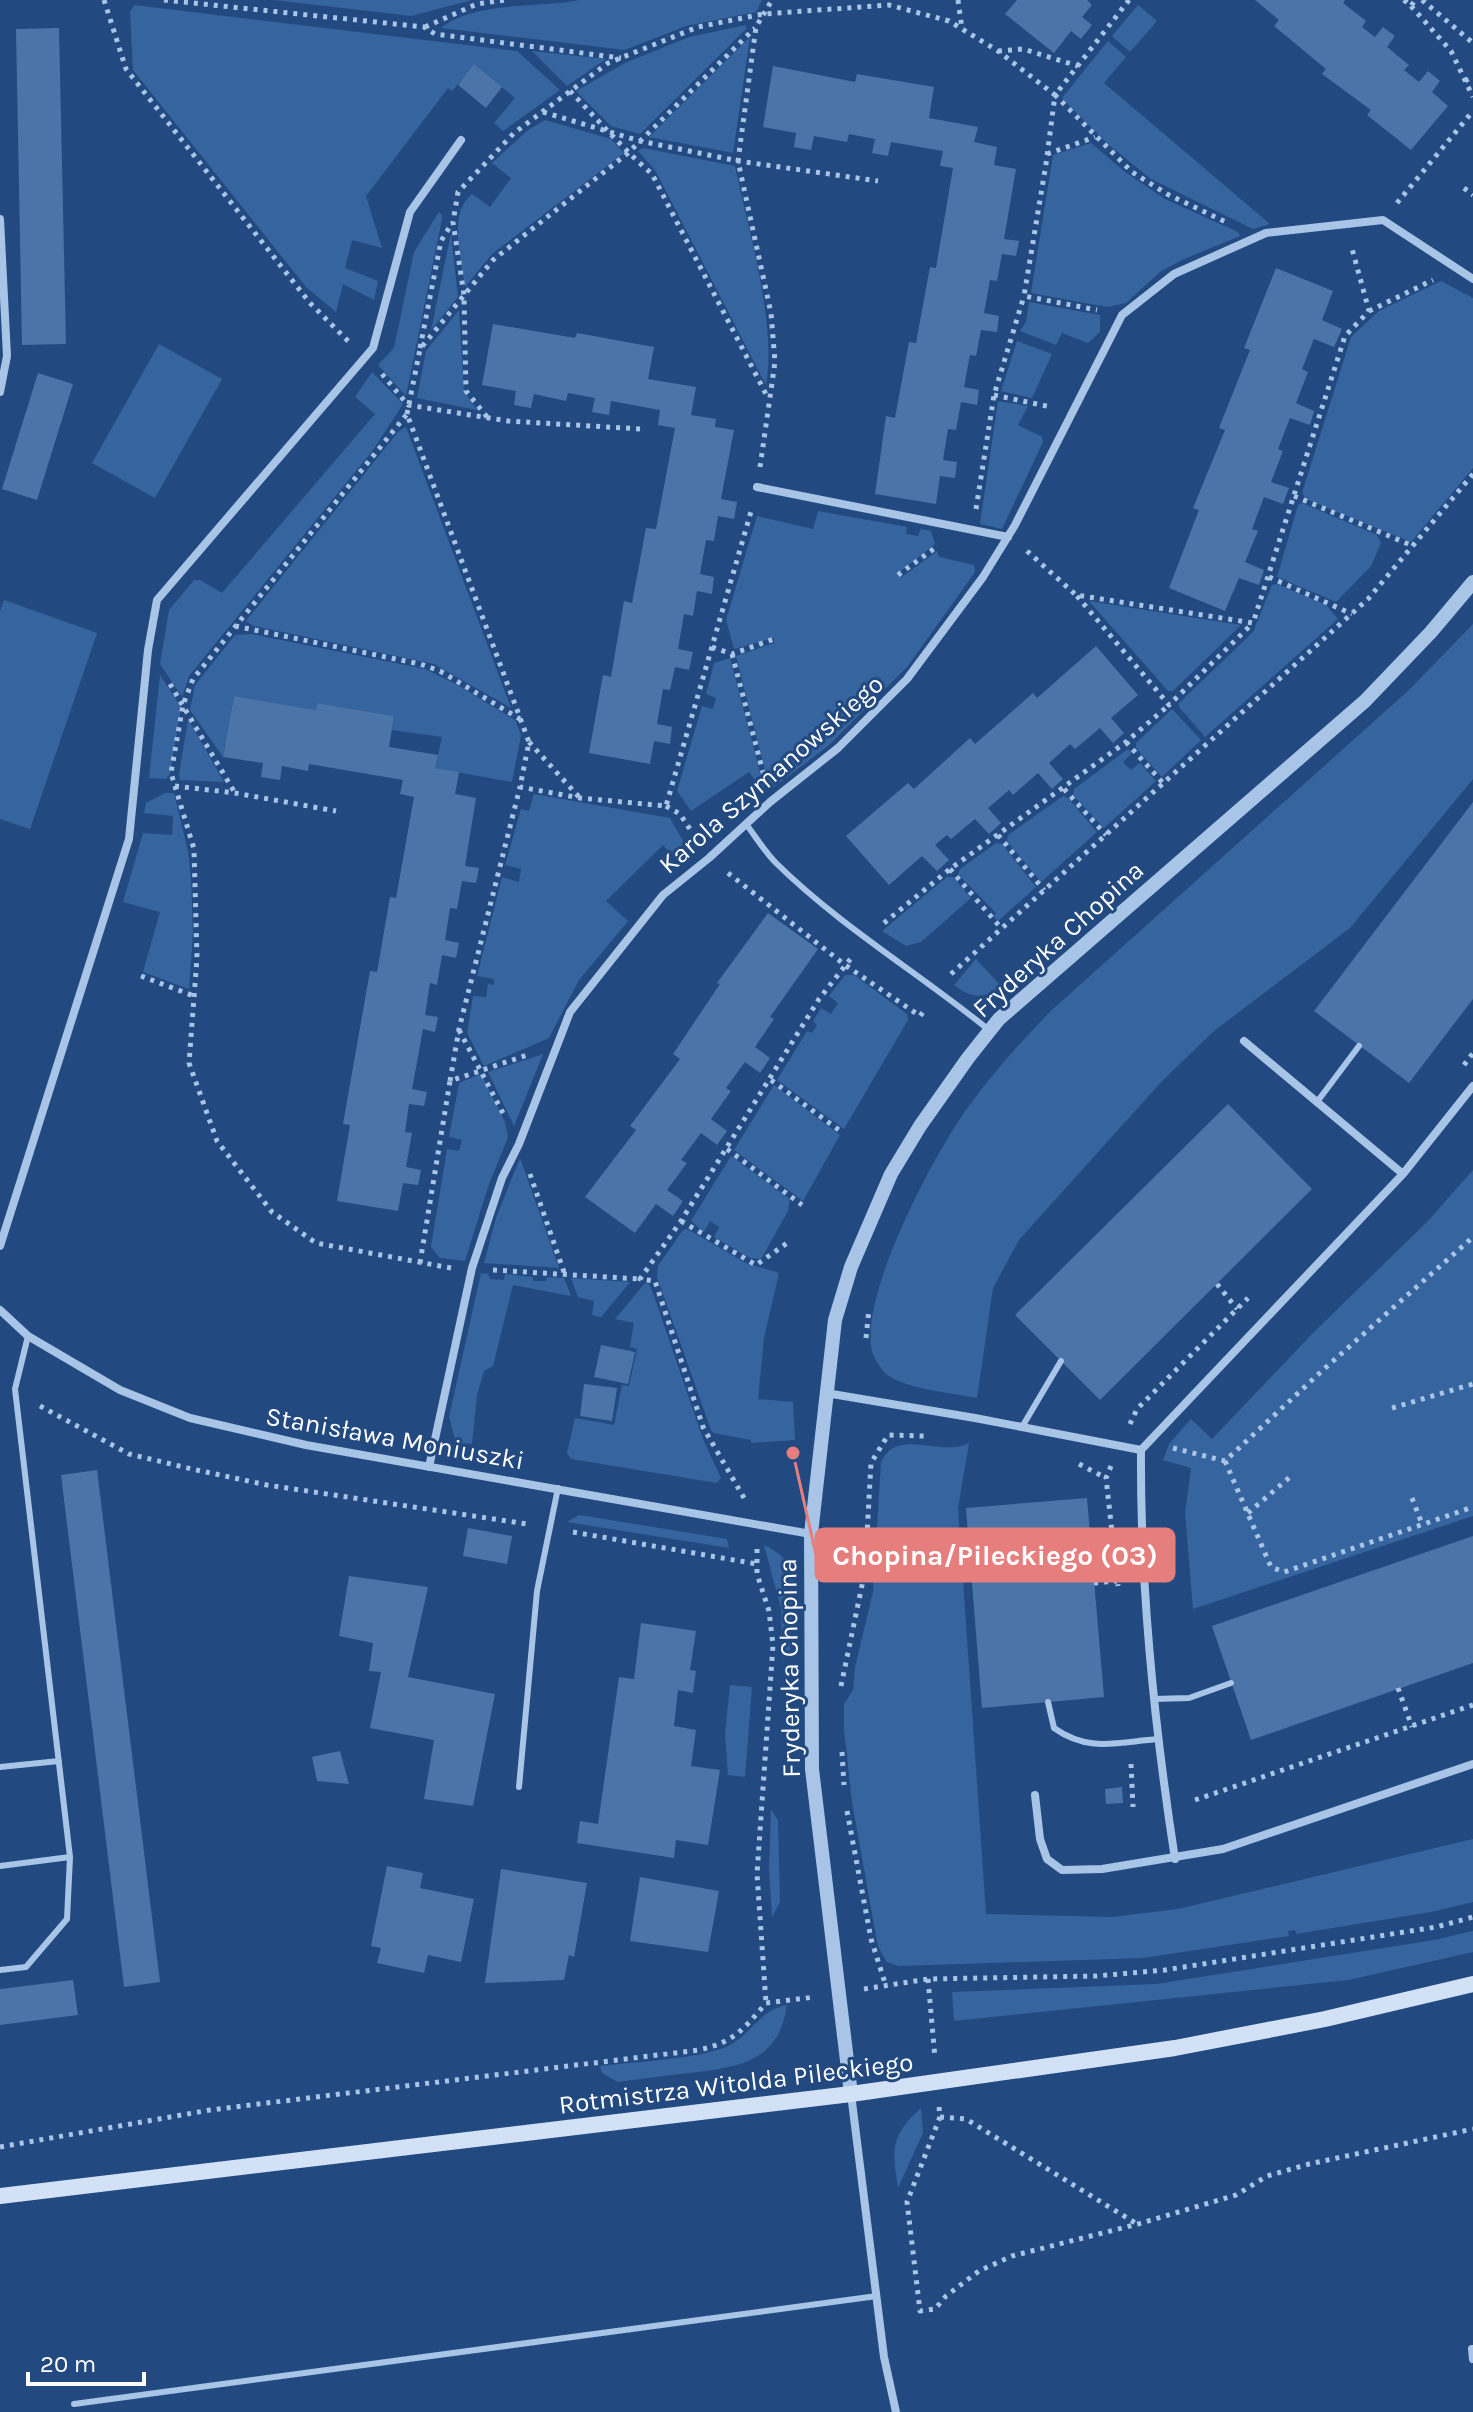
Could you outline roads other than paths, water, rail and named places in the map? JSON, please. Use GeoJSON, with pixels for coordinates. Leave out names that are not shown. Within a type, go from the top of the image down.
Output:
{"type":"FeatureCollection","features":[{"type":"Feature","properties":{"kind":"main road","name":"Rotmistrza Witolda Pileckiego"},"geometry":{"type":"LineString","coordinates":[[0,2196],[937,2083],[1175,2048],[1325,2019],[1473,1984]]}},
{"type":"Feature","properties":{"kind":"street"},"geometry":{"type":"LineString","coordinates":[[0,1246],[129,839],[148,650],[157,600],[373,348],[410,212],[461,140]]}},
{"type":"Feature","properties":{"kind":"street"},"geometry":{"type":"LineString","coordinates":[[0,219],[7,356],[0,392]]}},
{"type":"Feature","properties":{"kind":"street","name":"Karola Szymanowskiego"},"geometry":{"type":"LineString","coordinates":[[429,1467],[472,1268],[502,1178],[519,1144],[570,1012],[663,895],[838,748],[907,679],[983,577],[1008,537],[1122,315],[1174,274],[1266,233],[1383,220],[1473,279]]}},
{"type":"Feature","properties":{"kind":"street"},"geometry":{"type":"LineString","coordinates":[[757,487],[1008,537]]}},
{"type":"Feature","properties":{"kind":"street","name":"Fryderyka Chopina"},"geometry":{"type":"LineString","coordinates":[[851,2094],[812,1769],[811,1534],[835,1320],[870,1219],[891,1174],[920,1126],[999,1019],[1365,701],[1431,632],[1473,582]]}},
{"type":"Feature","properties":{"kind":"street"},"geometry":{"type":"LineString","coordinates":[[1244,1041],[1403,1174]]}},
{"type":"Feature","properties":{"kind":"street"},"geometry":{"type":"LineString","coordinates":[[1175,1859],[1154,1699],[1141,1509],[1141,1450],[1403,1174],[1473,1086]]}},
{"type":"Feature","properties":{"kind":"street","name":"Stanisława Moniuszki"},"geometry":{"type":"LineString","coordinates":[[0,1310],[28,1336],[120,1390],[190,1418],[306,1445],[811,1534]]}},
{"type":"Feature","properties":{"kind":"street"},"geometry":{"type":"LineString","coordinates":[[826,1393],[1141,1450]]}},
{"type":"Feature","properties":{"kind":"street"},"geometry":{"type":"LineString","coordinates":[[1035,1795],[1040,1839],[1047,1859],[1062,1870],[1102,1869],[1223,1849],[1473,1764]]}},
{"type":"Feature","properties":{"kind":"street"},"geometry":{"type":"LineString","coordinates":[[851,2094],[884,2357],[896,2412]]}},
{"type":"Feature","properties":{"kind":"lane"},"geometry":{"type":"LineString","coordinates":[[746,824],[775,862],[868,939],[990,1031]]}},
{"type":"Feature","properties":{"kind":"lane"},"geometry":{"type":"LineString","coordinates":[[1317,1102],[1359,1046]]}},
{"type":"Feature","properties":{"kind":"lane"},"geometry":{"type":"LineString","coordinates":[[0,1970],[26,1967],[67,1919],[70,1857],[15,1389],[28,1336]]}},
{"type":"Feature","properties":{"kind":"lane"},"geometry":{"type":"LineString","coordinates":[[1022,1427],[1061,1361]]}},
{"type":"Feature","properties":{"kind":"lane"},"geometry":{"type":"LineString","coordinates":[[519,1787],[537,1591],[558,1488]]}},
{"type":"Feature","properties":{"kind":"lane"},"geometry":{"type":"LineString","coordinates":[[1154,1699],[1189,1698],[1231,1683]]}},
{"type":"Feature","properties":{"kind":"lane"},"geometry":{"type":"LineString","coordinates":[[1048,1702],[1054,1728],[1071,1740],[1087,1745],[1158,1739]]}},
{"type":"Feature","properties":{"kind":"lane"},"geometry":{"type":"LineString","coordinates":[[0,1767],[59,1761]]}},
{"type":"Feature","properties":{"kind":"lane"},"geometry":{"type":"LineString","coordinates":[[0,1866],[70,1857]]}},
{"type":"Feature","properties":{"kind":"lane"},"geometry":{"type":"LineString","coordinates":[[74,2404],[877,2296]]}},
{"type":"Feature","properties":{"kind":"place","name":"Chopina/Pileckiego (03)"},"geometry":{"type":"Point","coordinates":[793,1453]}}]}
